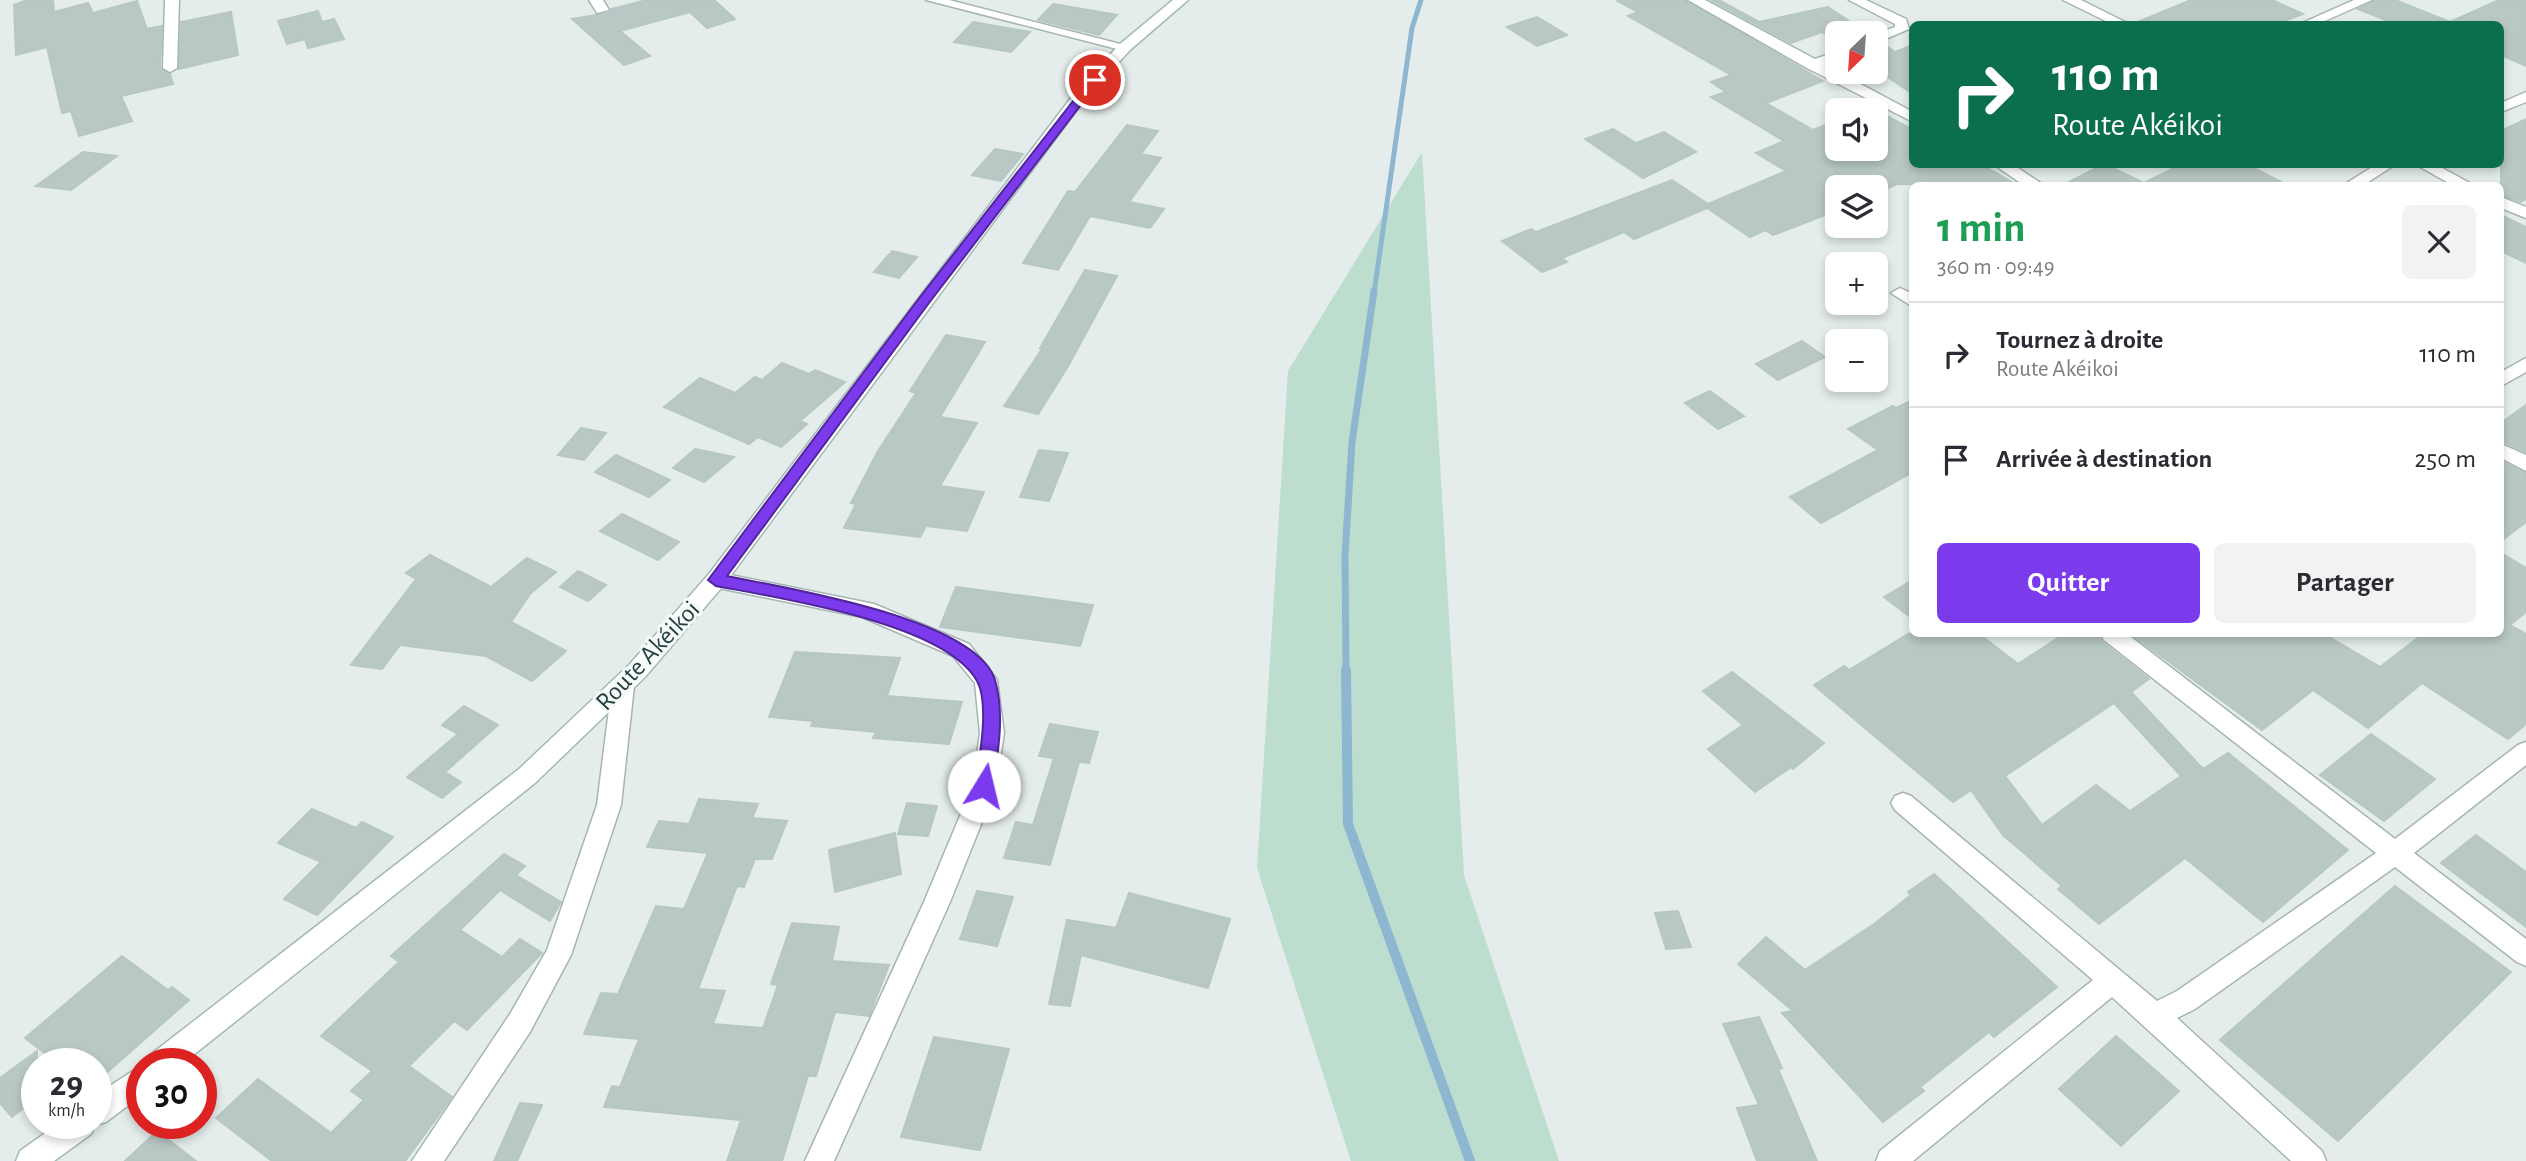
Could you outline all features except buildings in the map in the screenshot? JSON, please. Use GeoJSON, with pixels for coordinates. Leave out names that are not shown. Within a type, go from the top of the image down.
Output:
{"type":"FeatureCollection","features":[{"type":"Feature","properties":{"kind":"street"},"geometry":{"type":"LineString","coordinates":[[170,68],[172,0]]}},
{"type":"Feature","properties":{"kind":"street"},"geometry":{"type":"LineString","coordinates":[[933,0],[1125,47]]}},
{"type":"Feature","properties":{"kind":"street","name":"Route Akéikoi"},"geometry":{"type":"LineString","coordinates":[[180,1048],[527,776],[623,686],[716,580],[1071,107],[1125,47],[1181,0]]}},
{"type":"Feature","properties":{"kind":"street"},"geometry":{"type":"LineString","coordinates":[[1695,0],[1909,116]]}},
{"type":"Feature","properties":{"kind":"street"},"geometry":{"type":"LineString","coordinates":[[1856,0],[1901,23],[1902,29],[1888,34]]}},
{"type":"Feature","properties":{"kind":"street"},"geometry":{"type":"LineString","coordinates":[[2070,0],[2116,21]]}},
{"type":"Feature","properties":{"kind":"street"},"geometry":{"type":"LineString","coordinates":[[2313,21],[2364,0]]}},
{"type":"Feature","properties":{"kind":"street"},"geometry":{"type":"LineString","coordinates":[[1812,65],[1825,60]]}},
{"type":"Feature","properties":{"kind":"street"},"geometry":{"type":"LineString","coordinates":[[2504,107],[2526,96]]}},
{"type":"Feature","properties":{"kind":"street"},"geometry":{"type":"LineString","coordinates":[[2007,168],[2030,182]]}},
{"type":"Feature","properties":{"kind":"street"},"geometry":{"type":"LineString","coordinates":[[2357,182],[2382,168]]}},
{"type":"Feature","properties":{"kind":"street"},"geometry":{"type":"LineString","coordinates":[[2430,168],[2459,182]]}},
{"type":"Feature","properties":{"kind":"street"},"geometry":{"type":"LineString","coordinates":[[2504,203],[2526,213]]}},
{"type":"Feature","properties":{"kind":"street"},"geometry":{"type":"LineString","coordinates":[[2504,378],[2526,364]]}},
{"type":"Feature","properties":{"kind":"street"},"geometry":{"type":"LineString","coordinates":[[2504,452],[2526,464]]}},
{"type":"Feature","properties":{"kind":"street"},"geometry":{"type":"LineString","coordinates":[[716,580],[866,610],[961,650],[986,680],[992,733],[984,786],[937,902],[819,1161]]}},
{"type":"Feature","properties":{"kind":"street"},"geometry":{"type":"LineString","coordinates":[[2116,637],[2526,954]]}},
{"type":"Feature","properties":{"kind":"street"},"geometry":{"type":"LineString","coordinates":[[426,1161],[513,1034],[558,955],[610,805],[623,686]]}},
{"type":"Feature","properties":{"kind":"street"},"geometry":{"type":"LineString","coordinates":[[2155,1016],[2186,1000],[2395,854],[2526,752]]}},
{"type":"Feature","properties":{"kind":"street"},"geometry":{"type":"LineString","coordinates":[[1903,803],[2155,1016],[2312,1161]]}},
{"type":"Feature","properties":{"kind":"street"},"geometry":{"type":"LineString","coordinates":[[1890,1161],[2113,980]]}},
{"type":"Feature","properties":{"kind":"street"},"geometry":{"type":"LineString","coordinates":[[30,1161],[60,1139]]}},
{"type":"Feature","properties":{"kind":"green space"},"geometry":{"type":"Polygon","coordinates":[[[1422,152],[1464,875],[1559,1161],[1351,1161],[1257,868],[1288,371],[1422,152]]]}},
{"type":"Feature","properties":{"kind":"waterway"},"geometry":{"type":"LineString","coordinates":[[1374,293],[1412,28],[1421,0]]}},
{"type":"Feature","properties":{"kind":"waterway"},"geometry":{"type":"LineString","coordinates":[[1346,671],[1345,555],[1352,442],[1374,291]]}},
{"type":"Feature","properties":{"kind":"waterway"},"geometry":{"type":"LineString","coordinates":[[1346,670],[1348,824],[1470,1161]]}},
{"type":"Feature","properties":{"kind":"route"},"geometry":{"type":"LineString","coordinates":[[984,786],[992,733],[986,680],[961,650],[866,610],[716,580],[924,300],[1079,97],[1095,80]]}}]}
